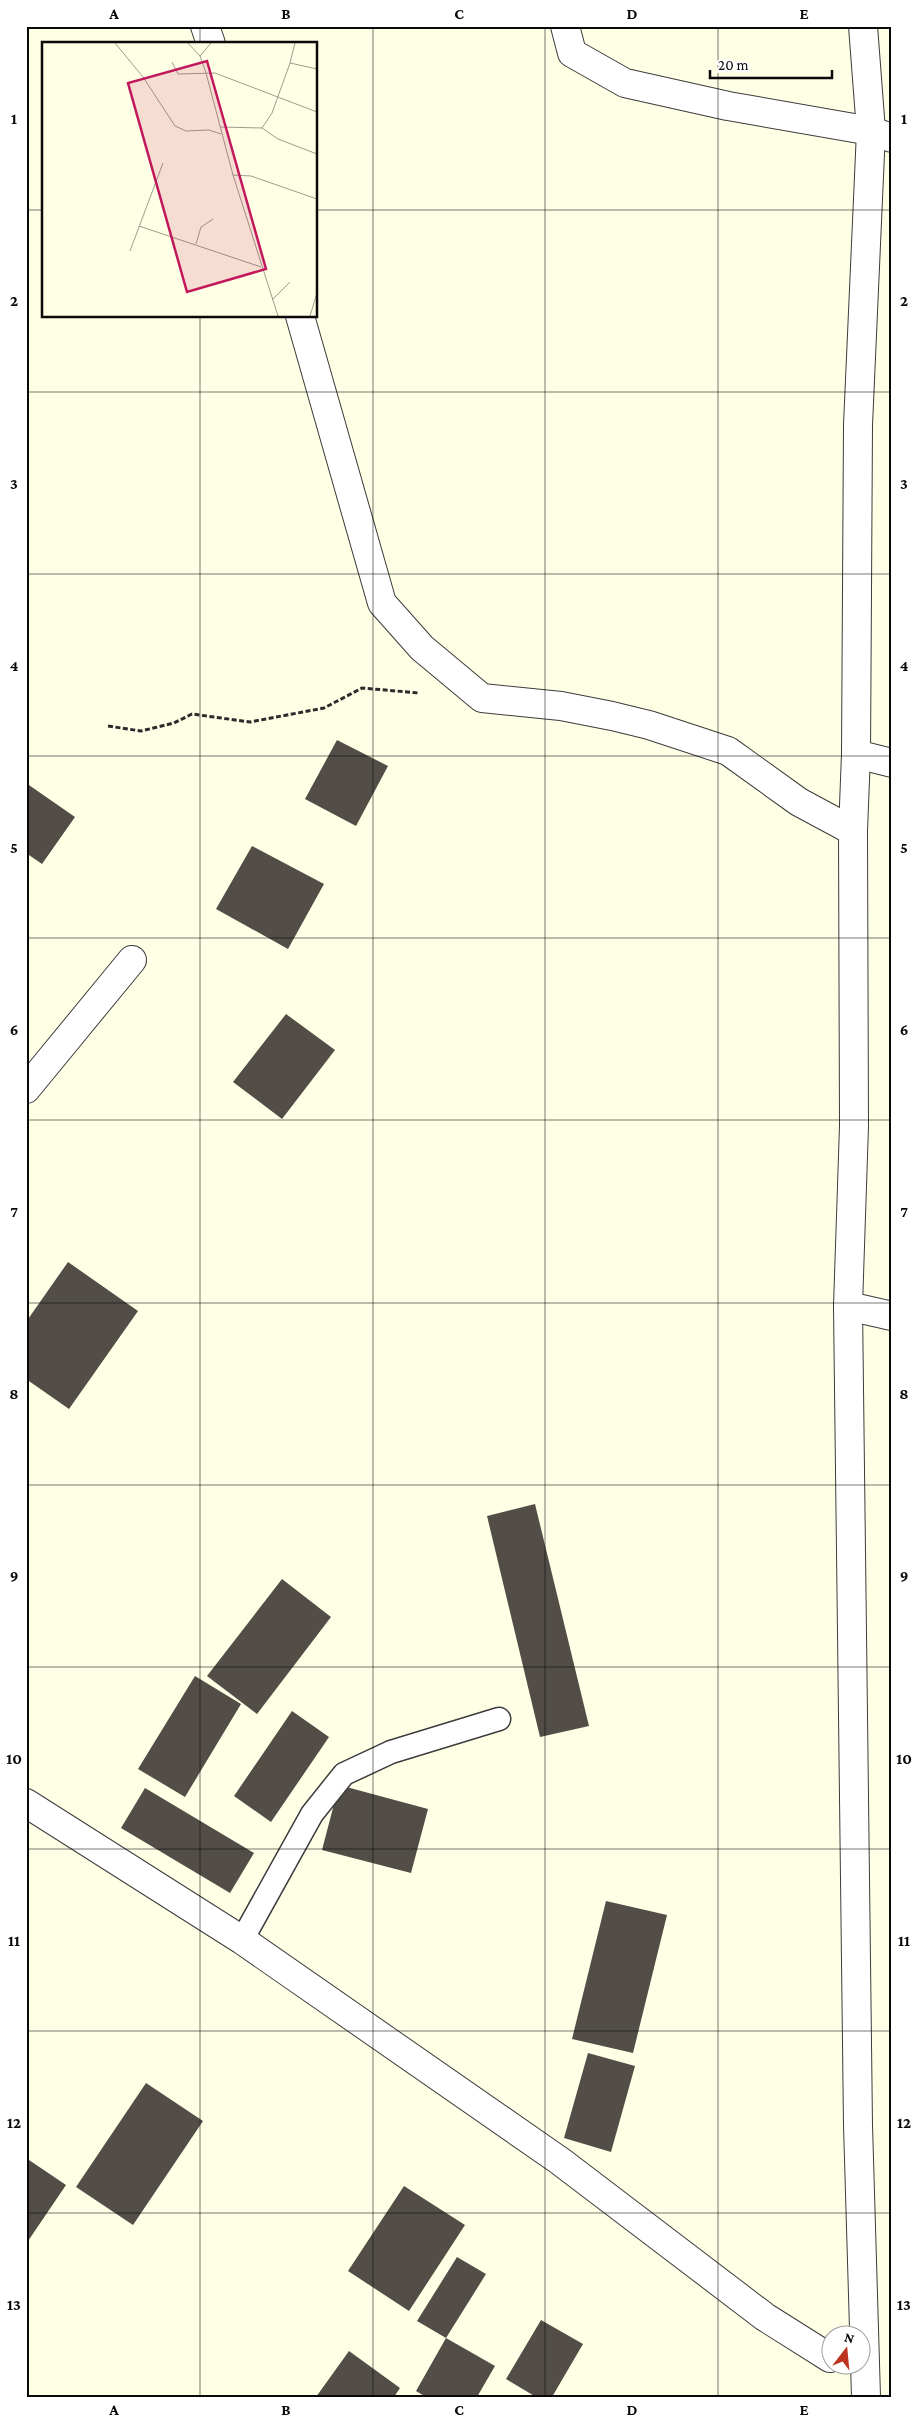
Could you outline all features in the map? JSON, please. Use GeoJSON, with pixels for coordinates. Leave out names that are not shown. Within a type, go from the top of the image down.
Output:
{"type":"FeatureCollection","features":[{"type":"Feature","properties":{"kind":"street"},"geometry":{"type":"LineString","coordinates":[[205,26],[210,42]]}},
{"type":"Feature","properties":{"kind":"street"},"geometry":{"type":"LineString","coordinates":[[565,26],[572,53],[625,83],[728,106],[881,134]]}},
{"type":"Feature","properties":{"kind":"street"},"geometry":{"type":"LineString","coordinates":[[863,26],[881,134],[858,425],[856,754],[853,830],[854,1126],[848,1306],[857,2116],[866,2388]]}},
{"type":"Feature","properties":{"kind":"street"},"geometry":{"type":"LineString","coordinates":[[301,318],[382,603],[422,648],[482,698],[561,706],[612,716],[649,725],[728,752],[799,802],[853,830]]}},
{"type":"Feature","properties":{"kind":"street"},"geometry":{"type":"LineString","coordinates":[[856,754],[892,763]]}},
{"type":"Feature","properties":{"kind":"street"},"geometry":{"type":"LineString","coordinates":[[26,1089],[132,960]]}},
{"type":"Feature","properties":{"kind":"street"},"geometry":{"type":"LineString","coordinates":[[848,1306],[892,1316]]}},
{"type":"Feature","properties":{"kind":"street"},"geometry":{"type":"LineString","coordinates":[[26,1803],[242,1940],[560,2161],[765,2317],[820,2352]]}},
{"type":"Feature","properties":{"kind":"street"},"geometry":{"type":"LineString","coordinates":[[853,2376],[866,2388]]}},
{"type":"Feature","properties":{"kind":"lane"},"geometry":{"type":"LineString","coordinates":[[242,1940],[312,1814],[344,1774],[392,1752],[499,1719]]}},
{"type":"Feature","properties":{"kind":"path"},"geometry":{"type":"LineString","coordinates":[[108,726],[141,731],[174,723],[192,714],[250,722],[324,708],[362,688],[427,694]]}},
{"type":"Feature","properties":{"kind":"building"},"geometry":{"type":"Polygon","coordinates":[[[337,740],[388,766],[356,826],[305,799],[337,740]]]}},
{"type":"Feature","properties":{"kind":"building"},"geometry":{"type":"Polygon","coordinates":[[[26,783],[75,817],[42,864],[26,853],[26,783]]]}},
{"type":"Feature","properties":{"kind":"building"},"geometry":{"type":"Polygon","coordinates":[[[252,846],[324,884],[288,949],[216,909],[252,846]]]}},
{"type":"Feature","properties":{"kind":"building"},"geometry":{"type":"Polygon","coordinates":[[[286,1014],[335,1050],[282,1119],[233,1082],[286,1014]]]}},
{"type":"Feature","properties":{"kind":"building"},"geometry":{"type":"Polygon","coordinates":[[[68,1262],[138,1311],[69,1409],[26,1379],[26,1322],[68,1262]]]}},
{"type":"Feature","properties":{"kind":"building"},"geometry":{"type":"Polygon","coordinates":[[[535,1504],[589,1726],[540,1737],[487,1516],[535,1504]]]}},
{"type":"Feature","properties":{"kind":"building"},"geometry":{"type":"Polygon","coordinates":[[[282,1579],[331,1617],[257,1714],[207,1676],[282,1579]]]}},
{"type":"Feature","properties":{"kind":"building"},"geometry":{"type":"Polygon","coordinates":[[[195,1676],[241,1704],[185,1797],[138,1769],[195,1676]]]}},
{"type":"Feature","properties":{"kind":"building"},"geometry":{"type":"Polygon","coordinates":[[[292,1711],[329,1737],[271,1822],[234,1796],[292,1711]]]}},
{"type":"Feature","properties":{"kind":"building"},"geometry":{"type":"Polygon","coordinates":[[[339,1785],[428,1809],[411,1873],[322,1850],[339,1785]]]}},
{"type":"Feature","properties":{"kind":"building"},"geometry":{"type":"Polygon","coordinates":[[[145,1788],[254,1853],[230,1893],[121,1828],[145,1788]]]}},
{"type":"Feature","properties":{"kind":"building"},"geometry":{"type":"Polygon","coordinates":[[[606,1901],[667,1915],[633,2053],[572,2039],[606,1901]]]}},
{"type":"Feature","properties":{"kind":"building"},"geometry":{"type":"Polygon","coordinates":[[[588,2053],[635,2066],[611,2152],[564,2138],[588,2053]]]}},
{"type":"Feature","properties":{"kind":"building"},"geometry":{"type":"Polygon","coordinates":[[[146,2083],[203,2121],[133,2225],[76,2187],[146,2083]]]}},
{"type":"Feature","properties":{"kind":"building"},"geometry":{"type":"Polygon","coordinates":[[[26,2158],[66,2185],[26,2244],[26,2158]]]}},
{"type":"Feature","properties":{"kind":"building"},"geometry":{"type":"Polygon","coordinates":[[[404,2186],[465,2225],[409,2311],[348,2271],[404,2186]]]}},
{"type":"Feature","properties":{"kind":"building"},"geometry":{"type":"Polygon","coordinates":[[[457,2257],[486,2274],[446,2338],[417,2321],[457,2257]]]}},
{"type":"Feature","properties":{"kind":"building"},"geometry":{"type":"Polygon","coordinates":[[[541,2320],[583,2344],[552,2397],[536,2397],[506,2379],[541,2320]]]}},
{"type":"Feature","properties":{"kind":"building"},"geometry":{"type":"Polygon","coordinates":[[[446,2338],[495,2366],[477,2397],[426,2397],[416,2391],[446,2338]]]}},
{"type":"Feature","properties":{"kind":"building"},"geometry":{"type":"Polygon","coordinates":[[[349,2351],[400,2388],[394,2397],[316,2397],[349,2351]]]}}]}
